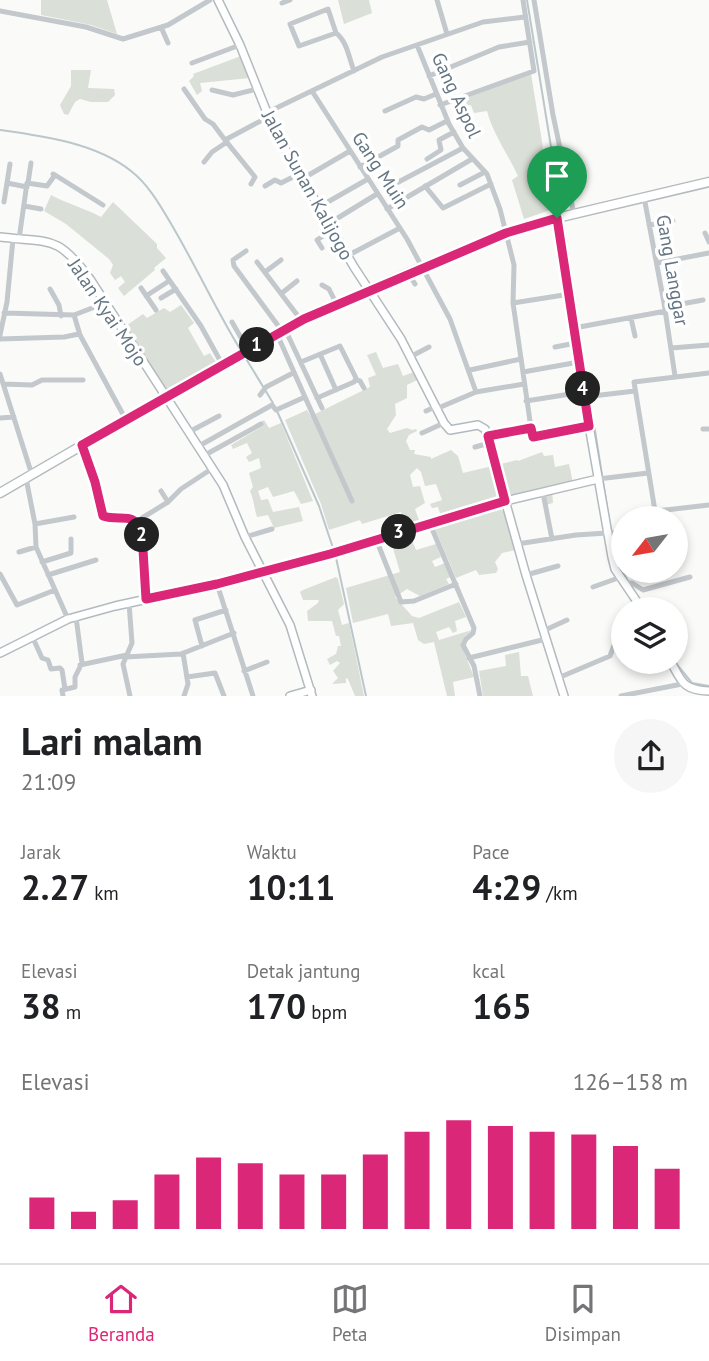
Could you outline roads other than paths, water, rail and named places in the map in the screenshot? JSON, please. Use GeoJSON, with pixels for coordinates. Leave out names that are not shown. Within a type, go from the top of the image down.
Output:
{"type":"FeatureCollection","features":[{"type":"Feature","properties":{"kind":"main road"},"geometry":{"type":"LineString","coordinates":[[0,493],[301,320],[421,267],[506,233],[571,214],[709,181]]}},
{"type":"Feature","properties":{"kind":"street"},"geometry":{"type":"LineString","coordinates":[[0,11],[86,27],[119,39],[175,22],[210,0]]}},
{"type":"Feature","properties":{"kind":"street","name":"Jalan Sunan Kalijogo"},"geometry":{"type":"LineString","coordinates":[[218,0],[240,45],[267,115],[347,256],[401,340],[444,423]]}},
{"type":"Feature","properties":{"kind":"street"},"geometry":{"type":"LineString","coordinates":[[282,3],[290,0]]}},
{"type":"Feature","properties":{"kind":"street"},"geometry":{"type":"LineString","coordinates":[[324,0],[354,71]]}},
{"type":"Feature","properties":{"kind":"street"},"geometry":{"type":"LineString","coordinates":[[437,0],[447,34]]}},
{"type":"Feature","properties":{"kind":"street"},"geometry":{"type":"LineString","coordinates":[[440,105],[533,72],[523,0]]}},
{"type":"Feature","properties":{"kind":"street"},"geometry":{"type":"LineString","coordinates":[[534,0],[571,214]]}},
{"type":"Feature","properties":{"kind":"street"},"geometry":{"type":"LineString","coordinates":[[328,9],[291,23],[290,27],[297,45],[300,46],[336,33]]}},
{"type":"Feature","properties":{"kind":"street"},"geometry":{"type":"LineString","coordinates":[[204,162],[226,141],[267,115],[382,57],[482,22],[525,17]]}},
{"type":"Feature","properties":{"kind":"street"},"geometry":{"type":"LineString","coordinates":[[161,27],[168,43]]}},
{"type":"Feature","properties":{"kind":"street"},"geometry":{"type":"LineString","coordinates":[[429,76],[499,47],[530,42]]}},
{"type":"Feature","properties":{"kind":"street"},"geometry":{"type":"LineString","coordinates":[[192,63],[240,45]]}},
{"type":"Feature","properties":{"kind":"street","name":"Gang Aspol"},"geometry":{"type":"LineString","coordinates":[[417,45],[447,121],[463,148],[485,172],[491,184],[506,233],[514,265],[513,303],[534,441],[589,426]]}},
{"type":"Feature","properties":{"kind":"street"},"geometry":{"type":"LineString","coordinates":[[184,89],[205,119],[213,124],[255,177],[251,184]]}},
{"type":"Feature","properties":{"kind":"street"},"geometry":{"type":"LineString","coordinates":[[212,90],[233,95],[257,89]]}},
{"type":"Feature","properties":{"kind":"street","name":"Gang Muin"},"geometry":{"type":"LineString","coordinates":[[312,91],[400,228],[450,319],[476,392]]}},
{"type":"Feature","properties":{"kind":"street"},"geometry":{"type":"LineString","coordinates":[[385,111],[416,97],[424,99],[436,94]]}},
{"type":"Feature","properties":{"kind":"street"},"geometry":{"type":"LineString","coordinates":[[360,167],[398,146],[398,140],[422,127],[429,130],[447,121]]}},
{"type":"Feature","properties":{"kind":"street"},"geometry":{"type":"LineString","coordinates":[[427,159],[441,150],[439,140],[454,132]]}},
{"type":"Feature","properties":{"kind":"street"},"geometry":{"type":"LineString","coordinates":[[390,187],[463,148]]}},
{"type":"Feature","properties":{"kind":"street"},"geometry":{"type":"LineString","coordinates":[[265,186],[275,180],[281,183],[301,176],[350,151]]}},
{"type":"Feature","properties":{"kind":"street"},"geometry":{"type":"LineString","coordinates":[[387,209],[472,159]]}},
{"type":"Feature","properties":{"kind":"street"},"geometry":{"type":"LineString","coordinates":[[31,163],[10,268],[0,337],[64,337],[79,334]]}},
{"type":"Feature","properties":{"kind":"street"},"geometry":{"type":"LineString","coordinates":[[4,202],[10,164]]}},
{"type":"Feature","properties":{"kind":"street"},"geometry":{"type":"LineString","coordinates":[[460,185],[485,172]]}},
{"type":"Feature","properties":{"kind":"street"},"geometry":{"type":"LineString","coordinates":[[7,183],[47,186],[54,174],[103,205]]}},
{"type":"Feature","properties":{"kind":"street"},"geometry":{"type":"LineString","coordinates":[[318,207],[368,179]]}},
{"type":"Feature","properties":{"kind":"street"},"geometry":{"type":"LineString","coordinates":[[425,186],[443,208],[491,184]]}},
{"type":"Feature","properties":{"kind":"street"},"geometry":{"type":"LineString","coordinates":[[322,248],[317,240],[330,227],[377,194]]}},
{"type":"Feature","properties":{"kind":"street","name":"Gang Langgar"},"geometry":{"type":"LineString","coordinates":[[644,197],[675,376]]}},
{"type":"Feature","properties":{"kind":"street"},"geometry":{"type":"LineString","coordinates":[[24,206],[41,209]]}},
{"type":"Feature","properties":{"kind":"street"},"geometry":{"type":"LineString","coordinates":[[557,218],[570,294],[580,328],[576,343],[611,543]]}},
{"type":"Feature","properties":{"kind":"street"},"geometry":{"type":"LineString","coordinates":[[649,225],[673,221]]}},
{"type":"Feature","properties":{"kind":"street"},"geometry":{"type":"LineString","coordinates":[[347,256],[400,228]]}},
{"type":"Feature","properties":{"kind":"street"},"geometry":{"type":"LineString","coordinates":[[705,233],[709,242]]}},
{"type":"Feature","properties":{"kind":"street","name":"Jalan Kyai Mojo"},"geometry":{"type":"LineString","coordinates":[[0,237],[48,241],[67,251],[79,264],[164,397],[205,455],[231,501],[245,537],[295,636],[312,693]]}},
{"type":"Feature","properties":{"kind":"street"},"geometry":{"type":"LineString","coordinates":[[246,251],[233,260],[233,263],[301,362],[322,408]]}},
{"type":"Feature","properties":{"kind":"street"},"geometry":{"type":"LineString","coordinates":[[657,263],[709,253]]}},
{"type":"Feature","properties":{"kind":"street"},"geometry":{"type":"LineString","coordinates":[[265,272],[281,260]]}},
{"type":"Feature","properties":{"kind":"street"},"geometry":{"type":"LineString","coordinates":[[257,262],[301,320]]}},
{"type":"Feature","properties":{"kind":"street"},"geometry":{"type":"LineString","coordinates":[[0,267],[10,268]]}},
{"type":"Feature","properties":{"kind":"street"},"geometry":{"type":"LineString","coordinates":[[163,271],[201,326],[222,364]]}},
{"type":"Feature","properties":{"kind":"street"},"geometry":{"type":"LineString","coordinates":[[408,273],[415,284]]}},
{"type":"Feature","properties":{"kind":"street"},"geometry":{"type":"LineString","coordinates":[[146,296],[169,281]]}},
{"type":"Feature","properties":{"kind":"street"},"geometry":{"type":"LineString","coordinates":[[282,293],[297,281]]}},
{"type":"Feature","properties":{"kind":"street"},"geometry":{"type":"LineString","coordinates":[[322,285],[329,289],[337,305]]}},
{"type":"Feature","properties":{"kind":"street"},"geometry":{"type":"LineString","coordinates":[[141,288],[156,310]]}},
{"type":"Feature","properties":{"kind":"street"},"geometry":{"type":"LineString","coordinates":[[50,289],[61,316]]}},
{"type":"Feature","properties":{"kind":"street"},"geometry":{"type":"LineString","coordinates":[[161,298],[176,289]]}},
{"type":"Feature","properties":{"kind":"street"},"geometry":{"type":"LineString","coordinates":[[513,303],[570,294]]}},
{"type":"Feature","properties":{"kind":"street"},"geometry":{"type":"LineString","coordinates":[[580,328],[703,300]]}},
{"type":"Feature","properties":{"kind":"street"},"geometry":{"type":"LineString","coordinates":[[3,316],[61,316],[105,303]]}},
{"type":"Feature","properties":{"kind":"street"},"geometry":{"type":"LineString","coordinates":[[74,314],[79,334],[126,420]]}},
{"type":"Feature","properties":{"kind":"street"},"geometry":{"type":"LineString","coordinates":[[631,318],[635,336]]}},
{"type":"Feature","properties":{"kind":"street"},"geometry":{"type":"LineString","coordinates":[[232,322],[245,351]]}},
{"type":"Feature","properties":{"kind":"street"},"geometry":{"type":"LineString","coordinates":[[281,332],[293,373],[352,501]]}},
{"type":"Feature","properties":{"kind":"street"},"geometry":{"type":"LineString","coordinates":[[555,347],[576,343]]}},
{"type":"Feature","properties":{"kind":"street"},"geometry":{"type":"LineString","coordinates":[[671,348],[709,345]]}},
{"type":"Feature","properties":{"kind":"street"},"geometry":{"type":"LineString","coordinates":[[301,362],[340,346],[356,380],[360,381],[364,388]]}},
{"type":"Feature","properties":{"kind":"street"},"geometry":{"type":"LineString","coordinates":[[410,357],[429,347]]}},
{"type":"Feature","properties":{"kind":"street"},"geometry":{"type":"LineString","coordinates":[[320,354],[335,390]]}},
{"type":"Feature","properties":{"kind":"street"},"geometry":{"type":"LineString","coordinates":[[470,370],[521,359]]}},
{"type":"Feature","properties":{"kind":"street"},"geometry":{"type":"LineString","coordinates":[[523,372],[579,362]]}},
{"type":"Feature","properties":{"kind":"street"},"geometry":{"type":"LineString","coordinates":[[263,390],[293,373]]}},
{"type":"Feature","properties":{"kind":"street"},"geometry":{"type":"LineString","coordinates":[[654,506],[634,381],[709,373]]}},
{"type":"Feature","properties":{"kind":"street"},"geometry":{"type":"LineString","coordinates":[[0,374],[29,476],[36,547],[55,590],[72,618],[80,641],[80,665],[75,677],[75,687],[64,693],[62,670],[51,669],[48,660],[42,658],[32,636]]}},
{"type":"Feature","properties":{"kind":"street"},"geometry":{"type":"LineString","coordinates":[[3,384],[32,385],[42,380],[83,380]]}},
{"type":"Feature","properties":{"kind":"street"},"geometry":{"type":"LineString","coordinates":[[317,398],[356,380]]}},
{"type":"Feature","properties":{"kind":"street"},"geometry":{"type":"LineString","coordinates":[[426,411],[476,392],[524,384]]}},
{"type":"Feature","properties":{"kind":"street"},"geometry":{"type":"LineString","coordinates":[[526,401],[635,391]]}},
{"type":"Feature","properties":{"kind":"street"},"geometry":{"type":"LineString","coordinates":[[199,446],[272,405],[278,409],[304,397]]}},
{"type":"Feature","properties":{"kind":"street"},"geometry":{"type":"LineString","coordinates":[[189,432],[219,416]]}},
{"type":"Feature","properties":{"kind":"street"},"geometry":{"type":"LineString","coordinates":[[0,418],[14,417]]}},
{"type":"Feature","properties":{"kind":"street"},"geometry":{"type":"LineString","coordinates":[[422,433],[444,423],[450,430],[482,426],[489,439],[526,575],[564,696]]}},
{"type":"Feature","properties":{"kind":"street"},"geometry":{"type":"LineString","coordinates":[[205,455],[261,424]]}},
{"type":"Feature","properties":{"kind":"street"},"geometry":{"type":"LineString","coordinates":[[475,447],[489,439],[531,428]]}},
{"type":"Feature","properties":{"kind":"street"},"geometry":{"type":"LineString","coordinates":[[82,445],[103,516],[132,518],[139,524],[142,533],[146,599]]}},
{"type":"Feature","properties":{"kind":"street"},"geometry":{"type":"LineString","coordinates":[[139,524],[142,518],[213,468]]}},
{"type":"Feature","properties":{"kind":"street"},"geometry":{"type":"LineString","coordinates":[[0,653],[72,618],[330,554],[505,501],[598,479],[648,473]]}},
{"type":"Feature","properties":{"kind":"street"},"geometry":{"type":"LineString","coordinates":[[161,491],[168,502]]}},
{"type":"Feature","properties":{"kind":"street"},"geometry":{"type":"LineString","coordinates":[[543,493],[552,538]]}},
{"type":"Feature","properties":{"kind":"street"},"geometry":{"type":"LineString","coordinates":[[688,507],[709,505]]}},
{"type":"Feature","properties":{"kind":"street"},"geometry":{"type":"LineString","coordinates":[[35,524],[75,517]]}},
{"type":"Feature","properties":{"kind":"street"},"geometry":{"type":"LineString","coordinates":[[430,524],[474,631],[463,645],[475,671],[480,696]]}},
{"type":"Feature","properties":{"kind":"street"},"geometry":{"type":"LineString","coordinates":[[245,537],[272,529]]}},
{"type":"Feature","properties":{"kind":"street"},"geometry":{"type":"LineString","coordinates":[[517,544],[610,533]]}},
{"type":"Feature","properties":{"kind":"street"},"geometry":{"type":"LineString","coordinates":[[42,562],[71,553],[71,539]]}},
{"type":"Feature","properties":{"kind":"street"},"geometry":{"type":"LineString","coordinates":[[376,539],[401,602],[414,601],[456,584]]}},
{"type":"Feature","properties":{"kind":"street"},"geometry":{"type":"LineString","coordinates":[[19,552],[36,547]]}},
{"type":"Feature","properties":{"kind":"street"},"geometry":{"type":"LineString","coordinates":[[48,575],[96,560]]}},
{"type":"Feature","properties":{"kind":"street"},"geometry":{"type":"LineString","coordinates":[[526,575],[558,566]]}},
{"type":"Feature","properties":{"kind":"street"},"geometry":{"type":"LineString","coordinates":[[0,574],[17,605],[55,590]]}},
{"type":"Feature","properties":{"kind":"street"},"geometry":{"type":"LineString","coordinates":[[593,587],[615,583]]}},
{"type":"Feature","properties":{"kind":"street"},"geometry":{"type":"LineString","coordinates":[[630,583],[643,590],[668,583]]}},
{"type":"Feature","properties":{"kind":"street"},"geometry":{"type":"LineString","coordinates":[[217,584],[253,696]]}},
{"type":"Feature","properties":{"kind":"street"},"geometry":{"type":"LineString","coordinates":[[129,603],[133,632],[124,671],[130,696]]}},
{"type":"Feature","properties":{"kind":"street"},"geometry":{"type":"LineString","coordinates":[[202,646],[195,620],[226,610]]}},
{"type":"Feature","properties":{"kind":"street"},"geometry":{"type":"LineString","coordinates":[[469,657],[544,635],[567,620]]}},
{"type":"Feature","properties":{"kind":"street"},"geometry":{"type":"LineString","coordinates":[[80,665],[126,656],[183,653],[234,633]]}},
{"type":"Feature","properties":{"kind":"street"},"geometry":{"type":"LineString","coordinates":[[183,653],[187,677],[187,692],[184,696]]}},
{"type":"Feature","properties":{"kind":"street"},"geometry":{"type":"LineString","coordinates":[[558,678],[611,653]]}},
{"type":"Feature","properties":{"kind":"street"},"geometry":{"type":"LineString","coordinates":[[244,671],[267,662]]}},
{"type":"Feature","properties":{"kind":"street"},"geometry":{"type":"LineString","coordinates":[[187,677],[215,673],[224,696]]}},
{"type":"Feature","properties":{"kind":"street"},"geometry":{"type":"LineString","coordinates":[[677,674],[682,684],[691,689],[709,691]]}},
{"type":"Feature","properties":{"kind":"street"},"geometry":{"type":"LineString","coordinates":[[621,696],[682,684]]}},
{"type":"Feature","properties":{"kind":"street"},"geometry":{"type":"LineString","coordinates":[[290,696],[312,693]]}},
{"type":"Feature","properties":{"kind":"waterway"},"geometry":{"type":"LineString","coordinates":[[527,0],[562,214]]}},
{"type":"Feature","properties":{"kind":"waterway"},"geometry":{"type":"LineString","coordinates":[[0,130],[86,147],[117,161],[137,176],[166,215],[240,349]]}},
{"type":"Feature","properties":{"kind":"waterway"},"geometry":{"type":"LineString","coordinates":[[563,219],[579,324]]}},
{"type":"Feature","properties":{"kind":"waterway"},"geometry":{"type":"LineString","coordinates":[[580,330],[589,394]]}},
{"type":"Feature","properties":{"kind":"waterway"},"geometry":{"type":"LineString","coordinates":[[245,357],[273,403]]}},
{"type":"Feature","properties":{"kind":"waterway"},"geometry":{"type":"LineString","coordinates":[[590,399],[611,532]]}},
{"type":"Feature","properties":{"kind":"waterway"},"geometry":{"type":"LineString","coordinates":[[277,411],[319,506],[333,548]]}},
{"type":"Feature","properties":{"kind":"waterway"},"geometry":{"type":"LineString","coordinates":[[335,553],[366,696]]}},
{"type":"Feature","properties":{"kind":"waterway"},"geometry":{"type":"LineString","coordinates":[[685,674],[692,683],[709,686]]}}]}
